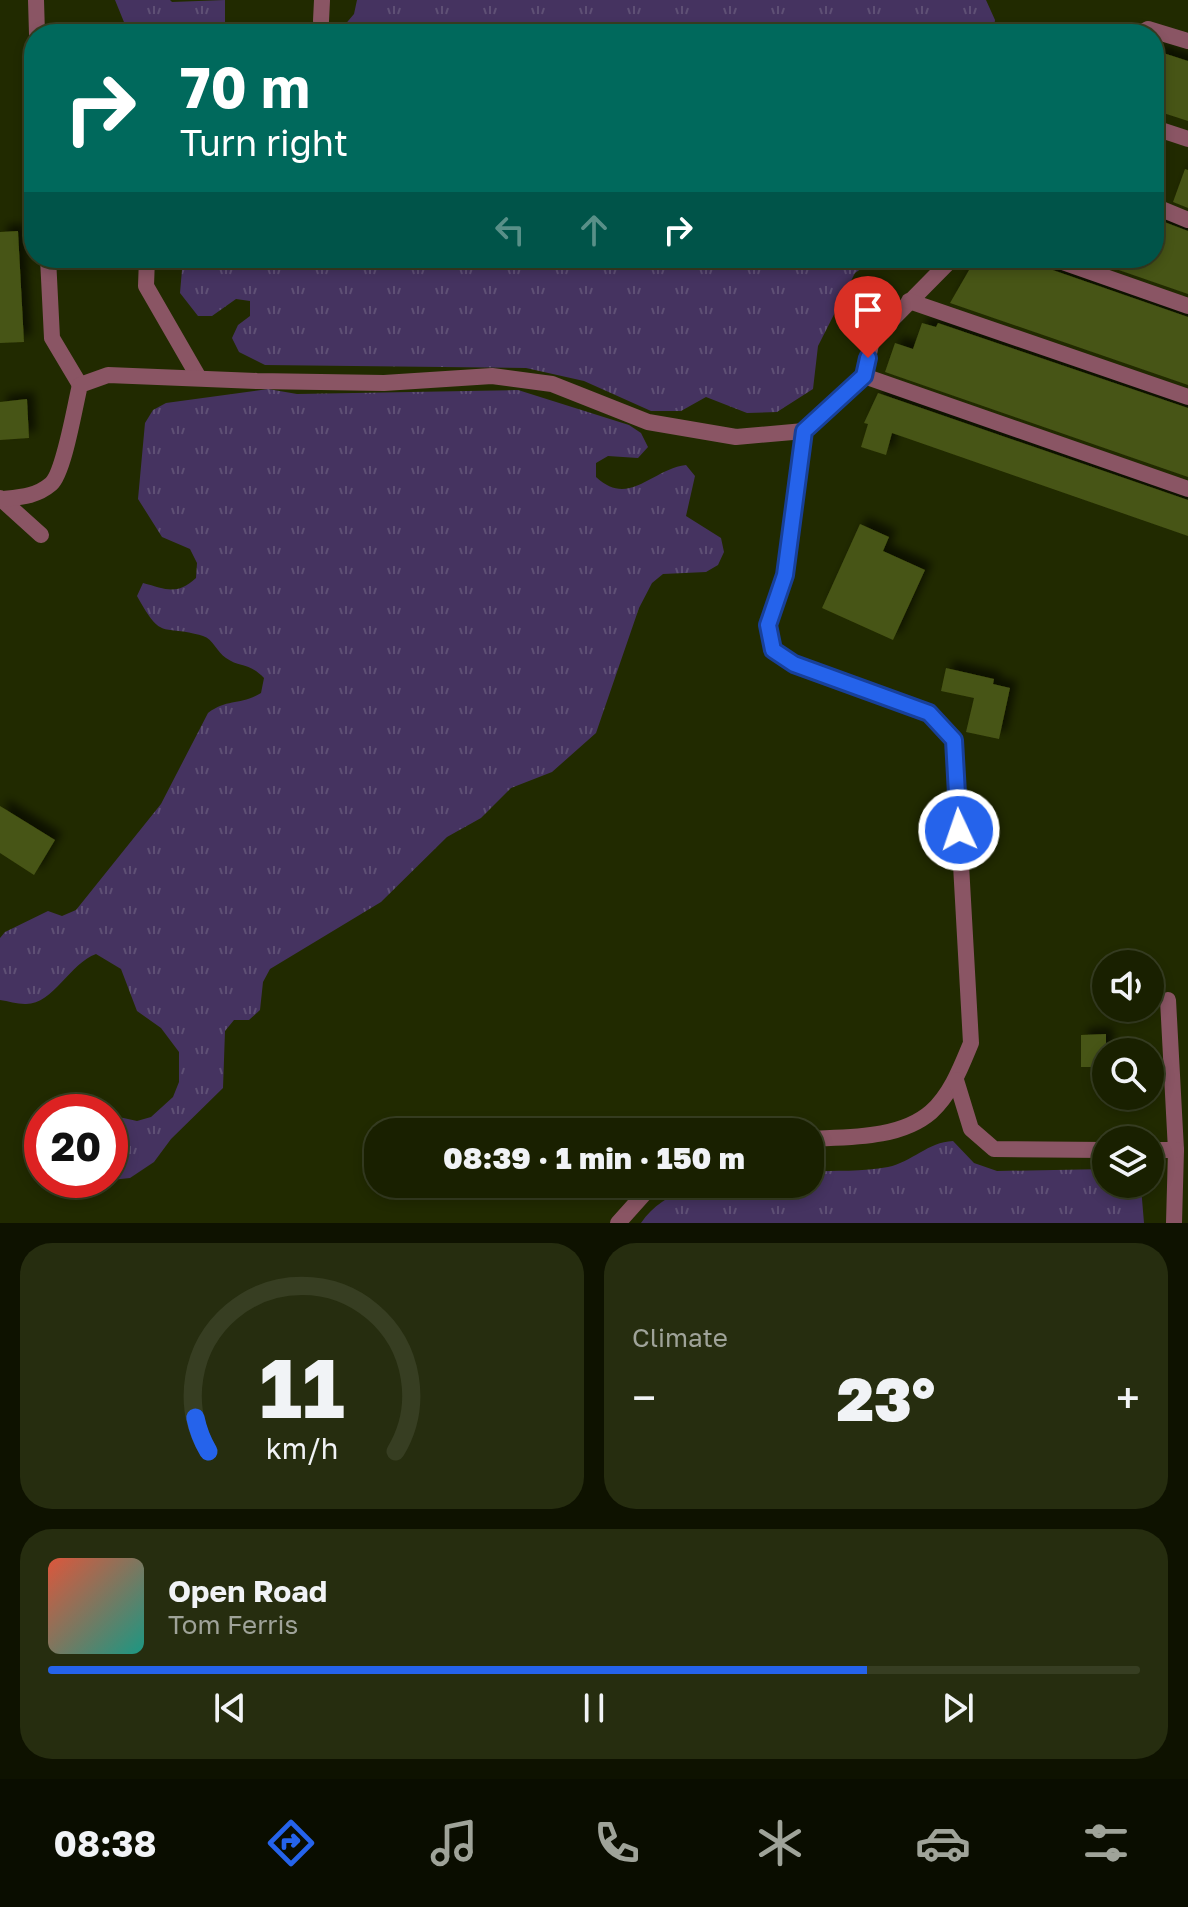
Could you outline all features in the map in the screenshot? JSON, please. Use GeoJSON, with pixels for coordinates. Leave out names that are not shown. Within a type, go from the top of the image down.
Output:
{"type":"FeatureCollection","features":[{"type":"Feature","properties":{"kind":"lane"},"geometry":{"type":"LineString","coordinates":[[36,0],[37,24]]}},
{"type":"Feature","properties":{"kind":"lane"},"geometry":{"type":"LineString","coordinates":[[321,21],[322,0]]}},
{"type":"Feature","properties":{"kind":"lane"},"geometry":{"type":"LineString","coordinates":[[1164,34],[1188,41]]}},
{"type":"Feature","properties":{"kind":"lane"},"geometry":{"type":"LineString","coordinates":[[1164,131],[1188,139]]}},
{"type":"Feature","properties":{"kind":"lane"},"geometry":{"type":"LineString","coordinates":[[1164,210],[1188,220]]}},
{"type":"Feature","properties":{"kind":"lane"},"geometry":{"type":"LineString","coordinates":[[2,498],[32,496],[54,482],[63,459],[80,385],[52,338],[48,268]]}},
{"type":"Feature","properties":{"kind":"lane"},"geometry":{"type":"LineString","coordinates":[[147,268],[146,286],[199,378]]}},
{"type":"Feature","properties":{"kind":"lane"},"geometry":{"type":"LineString","coordinates":[[80,385],[108,375],[384,383],[492,376],[552,384],[648,422],[736,437],[804,431],[864,376],[872,340],[943,268]]}},
{"type":"Feature","properties":{"kind":"lane"},"geometry":{"type":"LineString","coordinates":[[1080,268],[1188,306]]}},
{"type":"Feature","properties":{"kind":"lane"},"geometry":{"type":"LineString","coordinates":[[909,301],[1188,397]]}},
{"type":"Feature","properties":{"kind":"lane"},"geometry":{"type":"LineString","coordinates":[[864,376],[1188,489]]}},
{"type":"Feature","properties":{"kind":"lane"},"geometry":{"type":"LineString","coordinates":[[804,431],[785,575],[768,625],[773,650],[794,664],[929,713],[954,740],[971,1043],[956,1080],[930,1113],[898,1129],[824,1138]]}},
{"type":"Feature","properties":{"kind":"lane"},"geometry":{"type":"LineString","coordinates":[[2,498],[41,535]]}},
{"type":"Feature","properties":{"kind":"lane"},"geometry":{"type":"LineString","coordinates":[[1168,1000],[1176,1150],[1174,1223]]}},
{"type":"Feature","properties":{"kind":"lane"},"geometry":{"type":"LineString","coordinates":[[956,1080],[971,1129],[994,1149],[1092,1150]]}},
{"type":"Feature","properties":{"kind":"lane"},"geometry":{"type":"LineString","coordinates":[[1164,1150],[1176,1150]]}},
{"type":"Feature","properties":{"kind":"lane"},"geometry":{"type":"LineString","coordinates":[[618,1223],[640,1198]]}},
{"type":"Feature","properties":{"kind":"green space"},"geometry":{"type":"Polygon","coordinates":[[[115,0],[225,0],[225,24],[125,24],[115,0]]]}},
{"type":"Feature","properties":{"kind":"green space"},"geometry":{"type":"Polygon","coordinates":[[[357,0],[986,0],[995,20],[994,24],[346,24],[354,14],[357,0]]]}},
{"type":"Feature","properties":{"kind":"green space"},"geometry":{"type":"Polygon","coordinates":[[[182,268],[862,268],[855,273],[818,346],[813,389],[777,412],[747,413],[706,397],[681,411],[651,411],[584,381],[526,368],[265,365],[239,352],[232,338],[238,325],[250,316],[250,301],[236,299],[212,316],[198,316],[180,293],[182,268]]]}},
{"type":"Feature","properties":{"kind":"green space"},"geometry":{"type":"Polygon","coordinates":[[[268,389],[297,394],[518,390],[629,425],[641,433],[648,447],[638,458],[608,456],[596,463],[596,477],[608,486],[630,488],[686,465],[695,476],[686,516],[721,538],[724,552],[718,565],[706,572],[663,574],[652,583],[639,608],[596,733],[552,772],[511,788],[481,818],[447,837],[381,902],[270,969],[263,982],[260,1010],[249,1020],[234,1020],[225,1031],[223,1088],[171,1139],[154,1162],[128,1178],[128,1119],[137,1121],[151,1117],[173,1097],[179,1082],[179,1052],[161,1028],[137,1011],[121,969],[96,954],[35,1003],[0,1000],[0,938],[5,932],[48,911],[62,916],[76,910],[161,804],[208,713],[222,705],[247,700],[261,693],[264,678],[259,673],[226,658],[206,638],[158,626],[137,596],[143,583],[171,590],[183,587],[196,578],[197,563],[190,549],[162,537],[138,499],[145,423],[153,410],[166,403],[268,389]]]}},
{"type":"Feature","properties":{"kind":"green space"},"geometry":{"type":"Polygon","coordinates":[[[953,1141],[974,1163],[997,1171],[1092,1169],[1092,1198],[1142,1198],[1144,1223],[641,1223],[657,1206],[670,1198],[824,1198],[824,1171],[888,1167],[944,1142],[953,1141]]]}},
{"type":"Feature","properties":{"kind":"building"},"geometry":{"type":"Polygon","coordinates":[[[1164,53],[1188,61],[1188,121],[1164,113],[1164,53]]]}},
{"type":"Feature","properties":{"kind":"building"},"geometry":{"type":"Polygon","coordinates":[[[1185,169],[1188,170],[1188,208],[1173,202],[1185,169]]]}},
{"type":"Feature","properties":{"kind":"building"},"geometry":{"type":"Polygon","coordinates":[[[1164,222],[1188,231],[1188,294],[1113,268],[1164,268],[1164,222]]]}},
{"type":"Feature","properties":{"kind":"building"},"geometry":{"type":"Polygon","coordinates":[[[18,231],[24,342],[0,343],[0,232],[18,231]]]}},
{"type":"Feature","properties":{"kind":"building"},"geometry":{"type":"Polygon","coordinates":[[[970,268],[1047,268],[1188,317],[1188,385],[950,303],[970,268]]]}},
{"type":"Feature","properties":{"kind":"building"},"geometry":{"type":"Polygon","coordinates":[[[922,323],[936,327],[938,323],[1188,408],[1188,477],[885,372],[895,343],[913,349],[922,323]]]}},
{"type":"Feature","properties":{"kind":"building"},"geometry":{"type":"Polygon","coordinates":[[[878,393],[1188,500],[1188,536],[892,433],[886,455],[861,447],[868,424],[864,423],[878,393]]]}},
{"type":"Feature","properties":{"kind":"building"},"geometry":{"type":"Polygon","coordinates":[[[27,399],[29,438],[0,440],[0,402],[27,399]]]}},
{"type":"Feature","properties":{"kind":"building"},"geometry":{"type":"Polygon","coordinates":[[[860,524],[889,537],[883,551],[925,570],[893,640],[822,608],[860,524]]]}},
{"type":"Feature","properties":{"kind":"building"},"geometry":{"type":"Polygon","coordinates":[[[946,668],[994,679],[993,684],[1010,688],[999,739],[966,732],[974,698],[941,691],[946,668]]]}},
{"type":"Feature","properties":{"kind":"building"},"geometry":{"type":"Polygon","coordinates":[[[0,806],[55,840],[34,875],[0,853],[0,806]]]}},
{"type":"Feature","properties":{"kind":"building"},"geometry":{"type":"Polygon","coordinates":[[[1106,1034],[1106,1038],[1092,1038],[1092,1067],[1081,1067],[1081,1035],[1106,1034]]]}},
{"type":"Feature","properties":{"kind":"route"},"geometry":{"type":"LineString","coordinates":[[868,358],[864,376],[804,431],[785,575],[768,625],[773,650],[794,664],[929,713],[954,740],[959,830]]}}]}
